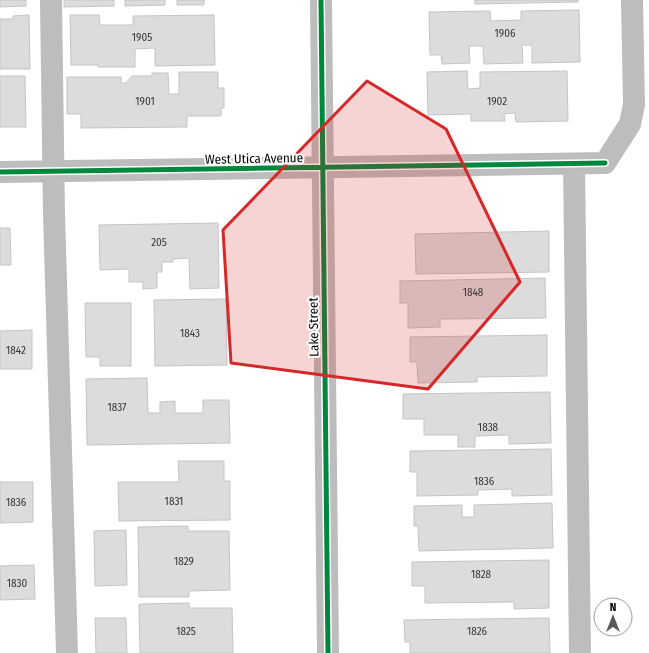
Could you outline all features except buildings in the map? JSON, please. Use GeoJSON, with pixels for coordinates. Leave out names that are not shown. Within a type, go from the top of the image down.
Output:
{"type":"FeatureCollection","features":[{"type":"Feature","properties":{"kind":"street"},"geometry":{"type":"LineString","coordinates":[[51,0],[53,172],[67,653]]}},
{"type":"Feature","properties":{"kind":"street","name":"Lake Street"},"geometry":{"type":"LineString","coordinates":[[321,0],[328,653]]}},
{"type":"Feature","properties":{"kind":"street","name":"West Utica Avenue"},"geometry":{"type":"LineString","coordinates":[[0,172],[605,163],[630,124],[634,104],[632,0]]}},
{"type":"Feature","properties":{"kind":"street"},"geometry":{"type":"LineString","coordinates":[[574,164],[580,653]]}},
{"type":"Feature","properties":{"kind":"highlighted area"},"geometry":{"type":"Polygon","coordinates":[[[367,81],[446,129],[520,282],[428,389],[231,363],[223,230],[367,81]]]}},
{"type":"Feature","properties":{"kind":"cycle path"},"geometry":{"type":"LineString","coordinates":[[321,0],[328,653]]}},
{"type":"Feature","properties":{"kind":"cycle path"},"geometry":{"type":"LineString","coordinates":[[0,172],[605,163]]}}]}
